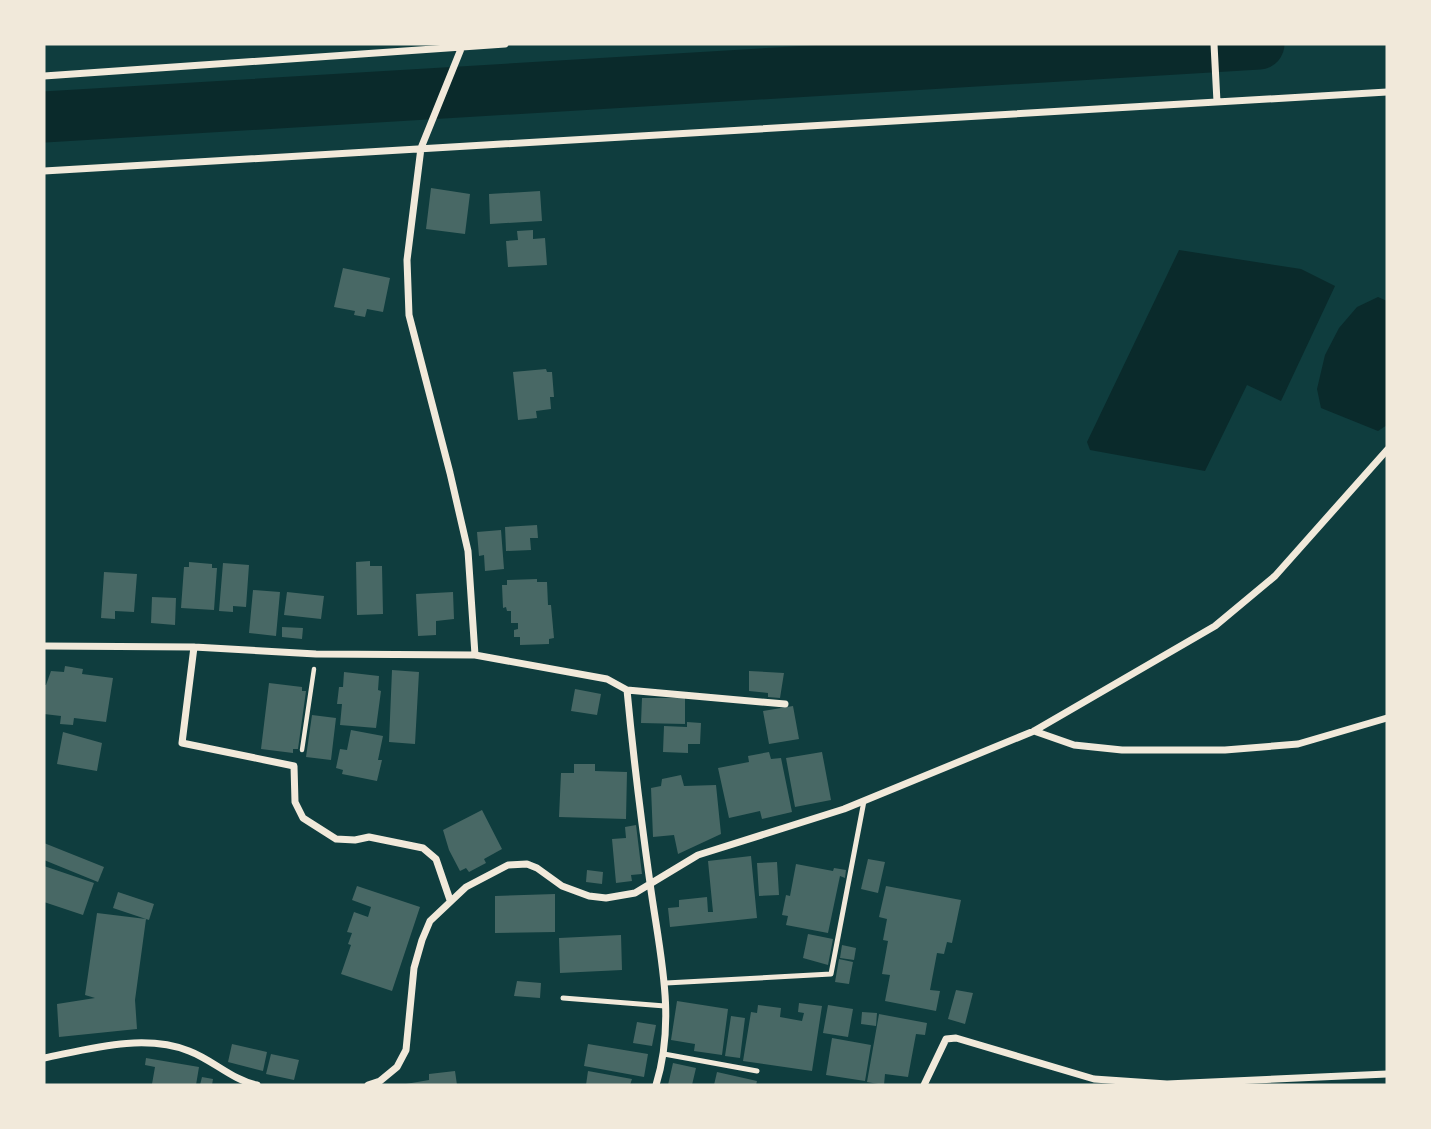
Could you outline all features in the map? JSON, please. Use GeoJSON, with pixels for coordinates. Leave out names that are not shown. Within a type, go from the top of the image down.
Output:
{"type":"FeatureCollection","features":[{"type":"Feature","properties":{"kind":"street"},"geometry":{"type":"LineString","coordinates":[[44,76],[505,44]]}},
{"type":"Feature","properties":{"kind":"street"},"geometry":{"type":"LineString","coordinates":[[1214,44],[1217,102]]}},
{"type":"Feature","properties":{"kind":"street"},"geometry":{"type":"LineString","coordinates":[[463,45],[421,148],[407,260],[409,315],[468,551],[475,655]]}},
{"type":"Feature","properties":{"kind":"street"},"geometry":{"type":"LineString","coordinates":[[44,171],[1387,92]]}},
{"type":"Feature","properties":{"kind":"street"},"geometry":{"type":"LineString","coordinates":[[368,1085],[380,1081],[397,1067],[406,1050],[414,968],[422,940],[430,921],[466,887],[508,865],[527,864],[562,886],[589,896],[606,898],[635,893],[698,855],[864,801],[1034,731],[1215,626],[1275,576],[1387,450]]}},
{"type":"Feature","properties":{"kind":"street"},"geometry":{"type":"LineString","coordinates":[[44,646],[194,647],[316,654],[475,655],[607,679],[627,690],[785,704]]}},
{"type":"Feature","properties":{"kind":"street"},"geometry":{"type":"LineString","coordinates":[[194,647],[182,743],[294,766],[295,802],[303,818],[336,839],[355,841],[369,837],[423,848],[436,859],[450,900]]}},
{"type":"Feature","properties":{"kind":"street"},"geometry":{"type":"LineString","coordinates":[[627,690],[650,886],[666,983],[664,1054],[656,1085]]}},
{"type":"Feature","properties":{"kind":"street"},"geometry":{"type":"LineString","coordinates":[[1034,731],[1074,745],[1122,750],[1225,750],[1298,744],[1387,718]]}},
{"type":"Feature","properties":{"kind":"street"},"geometry":{"type":"LineString","coordinates":[[924,1085],[946,1039],[956,1038],[1094,1079],[1167,1084],[1387,1074]]}},
{"type":"Feature","properties":{"kind":"street"},"geometry":{"type":"LineString","coordinates":[[44,1058],[99,1046],[155,1043],[187,1050],[246,1083],[257,1085]]}},
{"type":"Feature","properties":{"kind":"lane"},"geometry":{"type":"LineString","coordinates":[[666,983],[831,974],[864,801]]}},
{"type":"Feature","properties":{"kind":"lane"},"geometry":{"type":"LineString","coordinates":[[563,998],[665,1006]]}},
{"type":"Feature","properties":{"kind":"lane"},"geometry":{"type":"LineString","coordinates":[[664,1054],[757,1071]]}},
{"type":"Feature","properties":{"kind":"path"},"geometry":{"type":"LineString","coordinates":[[294,766],[302,755],[316,654]]}},
{"type":"Feature","properties":{"kind":"water"},"geometry":{"type":"Polygon","coordinates":[[[1179,250],[1301,269],[1335,286],[1281,401],[1247,385],[1205,471],[1090,450],[1087,442],[1179,250]]]}},
{"type":"Feature","properties":{"kind":"water"},"geometry":{"type":"Polygon","coordinates":[[[1378,297],[1387,301],[1387,425],[1378,431],[1321,408],[1317,389],[1325,355],[1339,328],[1357,307],[1378,297]]]}},
{"type":"Feature","properties":{"kind":"building"},"geometry":{"type":"Polygon","coordinates":[[[431,188],[470,194],[465,234],[426,229],[431,188]]]}},
{"type":"Feature","properties":{"kind":"building"},"geometry":{"type":"Polygon","coordinates":[[[540,191],[542,221],[490,224],[489,194],[540,191]]]}},
{"type":"Feature","properties":{"kind":"building"},"geometry":{"type":"Polygon","coordinates":[[[533,230],[533,239],[545,238],[547,265],[508,267],[506,241],[518,240],[517,231],[533,230]]]}},
{"type":"Feature","properties":{"kind":"building"},"geometry":{"type":"Polygon","coordinates":[[[343,268],[390,278],[383,312],[367,309],[365,317],[354,315],[355,311],[334,307],[343,268]]]}},
{"type":"Feature","properties":{"kind":"building"},"geometry":{"type":"Polygon","coordinates":[[[546,369],[547,372],[552,372],[554,397],[550,397],[551,409],[536,411],[537,418],[518,420],[513,372],[546,369]]]}},
{"type":"Feature","properties":{"kind":"building"},"geometry":{"type":"Polygon","coordinates":[[[537,525],[538,538],[530,538],[531,550],[506,551],[505,527],[537,525]]]}},
{"type":"Feature","properties":{"kind":"building"},"geometry":{"type":"Polygon","coordinates":[[[501,530],[504,569],[485,571],[484,555],[479,556],[477,532],[501,530]]]}},
{"type":"Feature","properties":{"kind":"building"},"geometry":{"type":"Polygon","coordinates":[[[370,561],[370,566],[382,566],[383,614],[357,615],[356,562],[370,561]]]}},
{"type":"Feature","properties":{"kind":"building"},"geometry":{"type":"Polygon","coordinates":[[[189,562],[212,564],[212,568],[217,568],[214,610],[181,608],[184,567],[189,567],[189,562]]]}},
{"type":"Feature","properties":{"kind":"building"},"geometry":{"type":"Polygon","coordinates":[[[223,563],[249,565],[246,607],[233,606],[233,612],[219,611],[223,563]]]}},
{"type":"Feature","properties":{"kind":"building"},"geometry":{"type":"Polygon","coordinates":[[[104,572],[137,574],[134,612],[115,611],[115,619],[101,618],[104,572]]]}},
{"type":"Feature","properties":{"kind":"building"},"geometry":{"type":"Polygon","coordinates":[[[537,579],[537,582],[547,582],[554,638],[549,639],[549,644],[520,645],[520,637],[514,637],[518,623],[511,623],[511,611],[503,608],[502,585],[507,585],[507,580],[537,579]]]}},
{"type":"Feature","properties":{"kind":"building"},"geometry":{"type":"Polygon","coordinates":[[[253,590],[280,592],[276,636],[249,633],[253,590]]]}},
{"type":"Feature","properties":{"kind":"building"},"geometry":{"type":"Polygon","coordinates":[[[287,592],[324,596],[321,619],[284,615],[287,592]]]}},
{"type":"Feature","properties":{"kind":"building"},"geometry":{"type":"Polygon","coordinates":[[[453,592],[454,619],[436,621],[436,635],[418,636],[416,594],[453,592]]]}},
{"type":"Feature","properties":{"kind":"building"},"geometry":{"type":"Polygon","coordinates":[[[152,597],[176,598],[175,625],[151,623],[152,597]]]}},
{"type":"Feature","properties":{"kind":"building"},"geometry":{"type":"Polygon","coordinates":[[[282,627],[303,628],[302,639],[282,637],[282,627]]]}},
{"type":"Feature","properties":{"kind":"building"},"geometry":{"type":"Polygon","coordinates":[[[65,666],[83,669],[82,674],[113,678],[106,722],[74,718],[73,725],[60,724],[61,716],[44,714],[44,685],[51,671],[64,672],[65,666]]]}},
{"type":"Feature","properties":{"kind":"building"},"geometry":{"type":"Polygon","coordinates":[[[392,670],[419,672],[415,744],[389,742],[392,670]]]}},
{"type":"Feature","properties":{"kind":"building"},"geometry":{"type":"Polygon","coordinates":[[[749,671],[784,673],[780,698],[768,697],[768,693],[749,691],[749,671]]]}},
{"type":"Feature","properties":{"kind":"building"},"geometry":{"type":"Polygon","coordinates":[[[344,672],[379,676],[378,690],[381,691],[376,728],[340,725],[342,704],[337,704],[339,687],[343,687],[344,672]]]}},
{"type":"Feature","properties":{"kind":"building"},"geometry":{"type":"Polygon","coordinates":[[[269,683],[302,687],[302,691],[306,691],[298,749],[293,749],[293,753],[261,749],[269,683]]]}},
{"type":"Feature","properties":{"kind":"building"},"geometry":{"type":"Polygon","coordinates":[[[575,689],[601,694],[597,715],[571,711],[575,689]]]}},
{"type":"Feature","properties":{"kind":"building"},"geometry":{"type":"Polygon","coordinates":[[[642,698],[685,698],[685,724],[641,723],[642,698]]]}},
{"type":"Feature","properties":{"kind":"building"},"geometry":{"type":"Polygon","coordinates":[[[793,706],[799,739],[769,744],[763,711],[793,706]]]}},
{"type":"Feature","properties":{"kind":"building"},"geometry":{"type":"Polygon","coordinates":[[[312,715],[336,718],[331,760],[306,757],[312,715]]]}},
{"type":"Feature","properties":{"kind":"building"},"geometry":{"type":"Polygon","coordinates":[[[687,722],[701,723],[700,744],[688,744],[688,753],[663,752],[664,726],[687,727],[687,722]]]}},
{"type":"Feature","properties":{"kind":"building"},"geometry":{"type":"Polygon","coordinates":[[[351,730],[383,736],[378,760],[382,760],[377,781],[342,774],[343,770],[336,768],[340,749],[347,750],[351,730]]]}},
{"type":"Feature","properties":{"kind":"building"},"geometry":{"type":"Polygon","coordinates":[[[63,732],[102,743],[97,771],[57,764],[63,732]]]}},
{"type":"Feature","properties":{"kind":"building"},"geometry":{"type":"Polygon","coordinates":[[[769,752],[771,759],[781,758],[792,812],[762,819],[760,811],[729,818],[718,768],[749,762],[748,756],[769,752]]]}},
{"type":"Feature","properties":{"kind":"building"},"geometry":{"type":"Polygon","coordinates":[[[822,752],[831,800],[795,807],[786,758],[822,752]]]}},
{"type":"Feature","properties":{"kind":"building"},"geometry":{"type":"Polygon","coordinates":[[[574,764],[595,764],[595,771],[627,772],[626,819],[559,817],[561,773],[574,773],[574,764]]]}},
{"type":"Feature","properties":{"kind":"building"},"geometry":{"type":"Polygon","coordinates":[[[681,775],[684,786],[716,785],[721,834],[678,854],[674,835],[653,837],[651,788],[661,786],[662,779],[681,775]]]}},
{"type":"Feature","properties":{"kind":"building"},"geometry":{"type":"Polygon","coordinates":[[[482,810],[502,849],[484,859],[486,863],[469,872],[466,868],[460,871],[449,850],[443,830],[482,810]]]}},
{"type":"Feature","properties":{"kind":"building"},"geometry":{"type":"Polygon","coordinates":[[[636,825],[642,874],[631,875],[632,881],[616,883],[612,839],[626,838],[625,827],[636,825]]]}},
{"type":"Feature","properties":{"kind":"building"},"geometry":{"type":"Polygon","coordinates":[[[44,843],[104,867],[98,882],[44,860],[44,843]]]}},
{"type":"Feature","properties":{"kind":"building"},"geometry":{"type":"Polygon","coordinates":[[[751,856],[757,918],[670,927],[668,908],[679,907],[679,900],[707,897],[708,912],[713,912],[708,861],[751,856]]]}},
{"type":"Feature","properties":{"kind":"building"},"geometry":{"type":"Polygon","coordinates":[[[868,859],[885,862],[878,893],[861,889],[868,859]]]}},
{"type":"Feature","properties":{"kind":"building"},"geometry":{"type":"Polygon","coordinates":[[[777,862],[779,895],[759,896],[757,863],[777,862]]]}},
{"type":"Feature","properties":{"kind":"building"},"geometry":{"type":"Polygon","coordinates":[[[796,864],[833,871],[834,868],[846,870],[845,878],[840,876],[828,933],[786,925],[788,916],[782,915],[786,895],[790,896],[796,864]]]}},
{"type":"Feature","properties":{"kind":"building"},"geometry":{"type":"Polygon","coordinates":[[[44,866],[94,883],[83,915],[44,902],[44,866]]]}},
{"type":"Feature","properties":{"kind":"building"},"geometry":{"type":"Polygon","coordinates":[[[587,870],[603,872],[602,884],[586,882],[587,870]]]}},
{"type":"Feature","properties":{"kind":"building"},"geometry":{"type":"Polygon","coordinates":[[[357,886],[420,907],[392,991],[341,974],[351,945],[348,944],[352,933],[347,932],[354,912],[368,917],[371,907],[352,900],[357,886]]]}},
{"type":"Feature","properties":{"kind":"building"},"geometry":{"type":"Polygon","coordinates":[[[886,886],[961,900],[952,943],[947,942],[944,954],[937,953],[930,990],[940,991],[936,1011],[885,1001],[890,975],[882,974],[888,941],[883,940],[887,919],[879,917],[886,886]]]}},
{"type":"Feature","properties":{"kind":"building"},"geometry":{"type":"Polygon","coordinates":[[[118,892],[154,904],[149,920],[113,908],[118,892]]]}},
{"type":"Feature","properties":{"kind":"building"},"geometry":{"type":"Polygon","coordinates":[[[555,894],[555,932],[495,933],[495,896],[555,894]]]}},
{"type":"Feature","properties":{"kind":"building"},"geometry":{"type":"Polygon","coordinates":[[[97,913],[146,919],[135,1000],[137,1029],[59,1037],[57,1004],[95,998],[85,995],[97,913]]]}},
{"type":"Feature","properties":{"kind":"building"},"geometry":{"type":"Polygon","coordinates":[[[808,934],[833,939],[828,965],[803,958],[808,934]]]}},
{"type":"Feature","properties":{"kind":"building"},"geometry":{"type":"Polygon","coordinates":[[[621,935],[622,970],[560,973],[559,938],[621,935]]]}},
{"type":"Feature","properties":{"kind":"building"},"geometry":{"type":"Polygon","coordinates":[[[842,945],[856,948],[854,960],[840,958],[842,945]]]}},
{"type":"Feature","properties":{"kind":"building"},"geometry":{"type":"Polygon","coordinates":[[[839,959],[853,962],[849,984],[835,982],[839,959]]]}},
{"type":"Feature","properties":{"kind":"building"},"geometry":{"type":"Polygon","coordinates":[[[517,981],[541,983],[540,998],[514,996],[517,981]]]}},
{"type":"Feature","properties":{"kind":"building"},"geometry":{"type":"Polygon","coordinates":[[[956,990],[973,993],[965,1024],[948,1019],[956,990]]]}},
{"type":"Feature","properties":{"kind":"building"},"geometry":{"type":"Polygon","coordinates":[[[677,1001],[728,1009],[722,1055],[694,1051],[695,1044],[671,1040],[677,1001]]]}},
{"type":"Feature","properties":{"kind":"building"},"geometry":{"type":"Polygon","coordinates":[[[799,1003],[822,1006],[812,1071],[743,1061],[751,1012],[757,1013],[758,1005],[781,1008],[780,1017],[802,1021],[804,1013],[798,1012],[799,1003]]]}},
{"type":"Feature","properties":{"kind":"building"},"geometry":{"type":"Polygon","coordinates":[[[828,1005],[853,1009],[848,1037],[823,1033],[828,1005]]]}},
{"type":"Feature","properties":{"kind":"building"},"geometry":{"type":"Polygon","coordinates":[[[862,1012],[877,1013],[876,1026],[861,1024],[862,1012]]]}},
{"type":"Feature","properties":{"kind":"building"},"geometry":{"type":"Polygon","coordinates":[[[879,1014],[927,1023],[925,1035],[916,1034],[908,1077],[885,1074],[884,1085],[867,1082],[879,1014]]]}},
{"type":"Feature","properties":{"kind":"building"},"geometry":{"type":"Polygon","coordinates":[[[731,1016],[745,1018],[740,1058],[725,1056],[731,1016]]]}},
{"type":"Feature","properties":{"kind":"building"},"geometry":{"type":"Polygon","coordinates":[[[637,1022],[656,1025],[652,1046],[633,1043],[637,1022]]]}},
{"type":"Feature","properties":{"kind":"building"},"geometry":{"type":"Polygon","coordinates":[[[832,1038],[871,1045],[865,1081],[826,1075],[832,1038]]]}},
{"type":"Feature","properties":{"kind":"building"},"geometry":{"type":"Polygon","coordinates":[[[232,1044],[267,1052],[263,1071],[228,1062],[232,1044]]]}},
{"type":"Feature","properties":{"kind":"building"},"geometry":{"type":"Polygon","coordinates":[[[588,1044],[648,1054],[644,1077],[584,1066],[588,1044]]]}},
{"type":"Feature","properties":{"kind":"building"},"geometry":{"type":"Polygon","coordinates":[[[271,1054],[299,1060],[294,1080],[266,1074],[271,1054]]]}},
{"type":"Feature","properties":{"kind":"building"},"geometry":{"type":"Polygon","coordinates":[[[146,1058],[199,1067],[196,1085],[152,1084],[155,1067],[145,1065],[146,1058]]]}},
{"type":"Feature","properties":{"kind":"building"},"geometry":{"type":"Polygon","coordinates":[[[673,1063],[696,1068],[692,1085],[668,1085],[673,1063]]]}},
{"type":"Feature","properties":{"kind":"building"},"geometry":{"type":"Polygon","coordinates":[[[455,1071],[457,1085],[400,1085],[429,1080],[429,1074],[455,1071]]]}},
{"type":"Feature","properties":{"kind":"building"},"geometry":{"type":"Polygon","coordinates":[[[588,1071],[632,1079],[630,1085],[586,1085],[588,1071]]]}},
{"type":"Feature","properties":{"kind":"building"},"geometry":{"type":"Polygon","coordinates":[[[717,1072],[757,1081],[756,1085],[714,1085],[717,1072]]]}},
{"type":"Feature","properties":{"kind":"building"},"geometry":{"type":"Polygon","coordinates":[[[202,1077],[213,1079],[212,1085],[200,1085],[202,1077]]]}},
{"type":"Feature","properties":{"kind":"waterway"},"geometry":{"type":"LineString","coordinates":[[44,117],[1259,44]]}}]}
